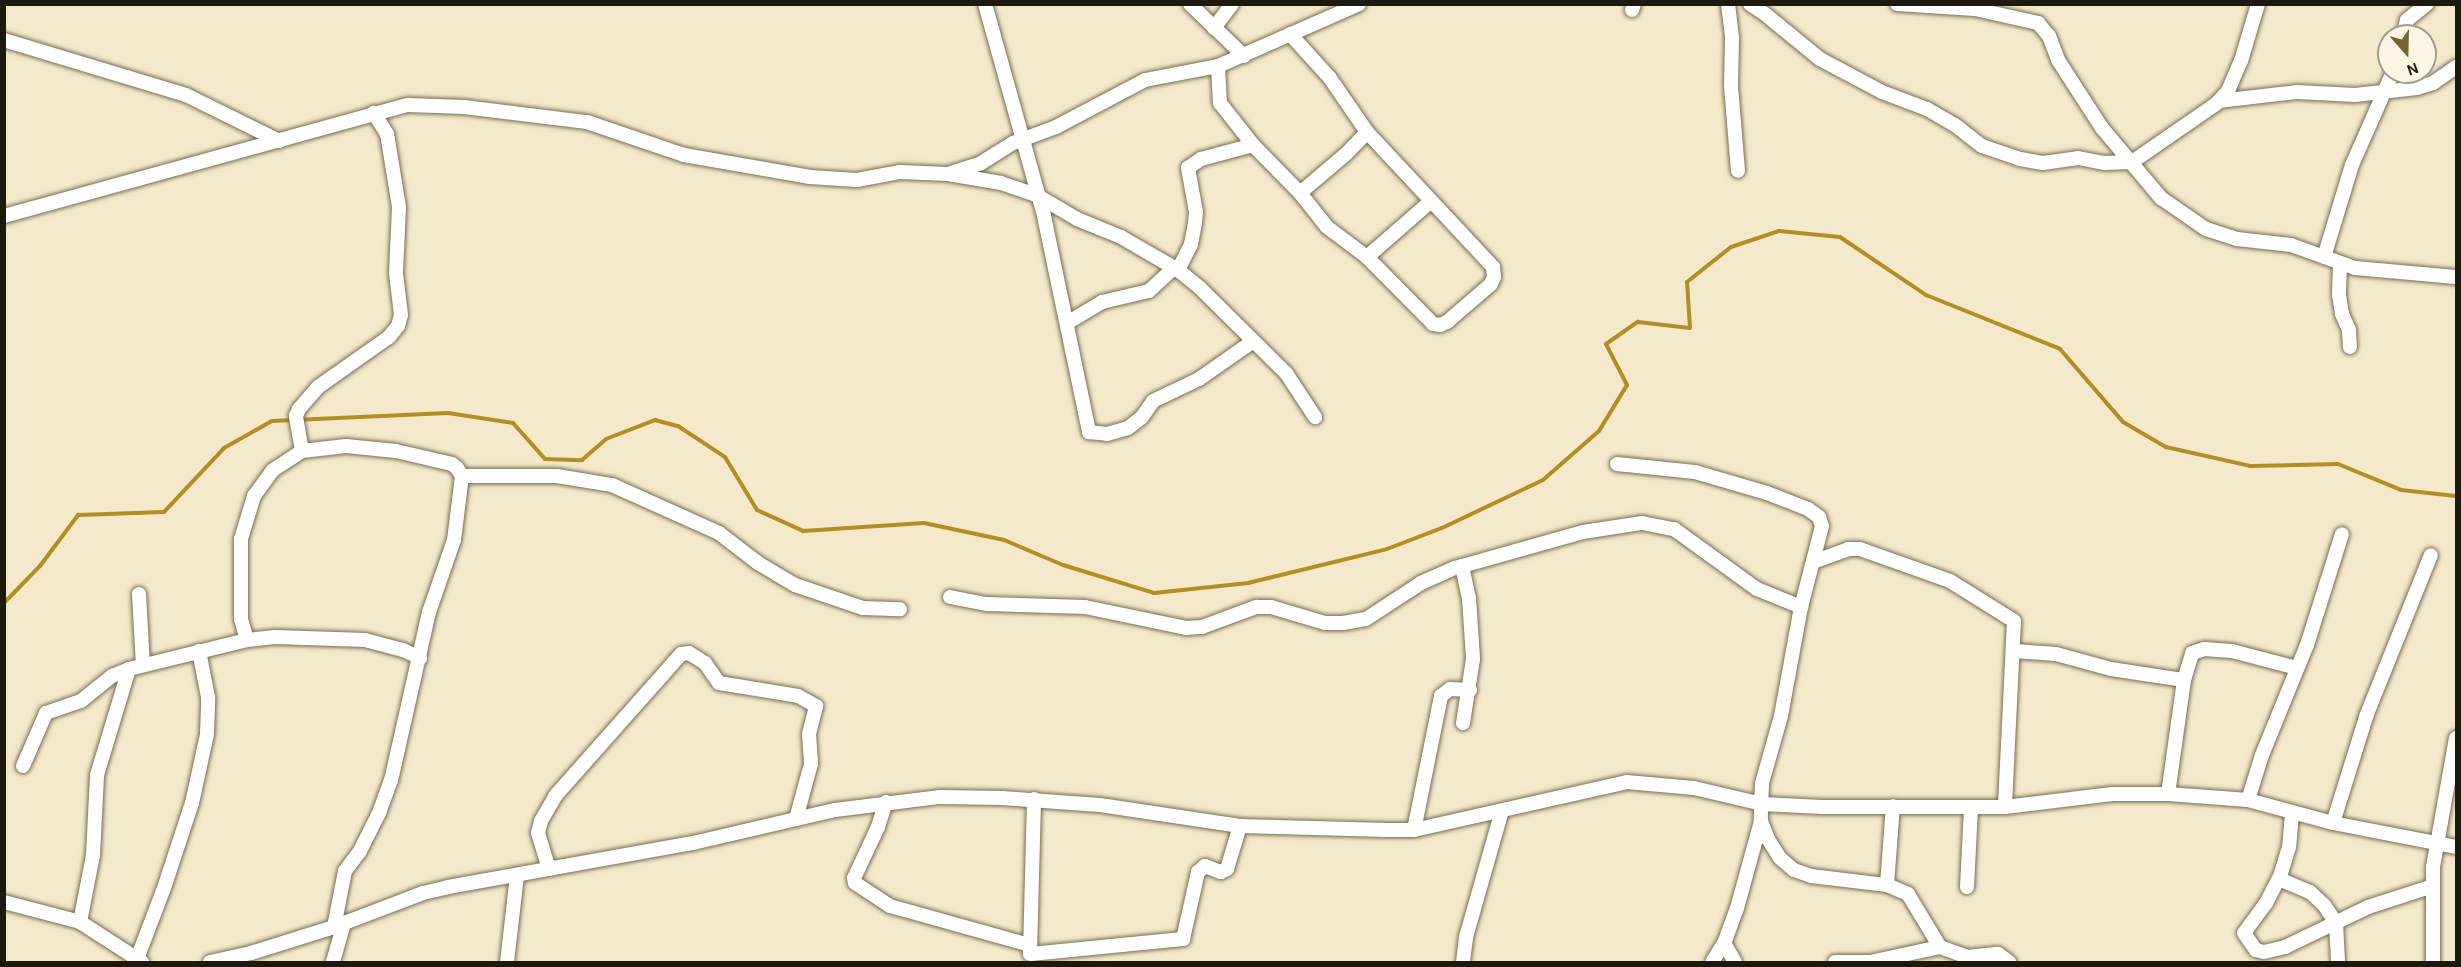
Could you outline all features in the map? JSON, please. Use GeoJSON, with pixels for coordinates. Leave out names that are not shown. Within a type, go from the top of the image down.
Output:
{"type":"FeatureCollection","features":[{"type":"Feature","properties":{"kind":"street"},"geometry":{"type":"LineString","coordinates":[[985,4],[1038,196],[1089,432],[1095,435],[1128,428],[1143,417],[1153,401],[1198,379],[1252,342]]}},
{"type":"Feature","properties":{"kind":"street"},"geometry":{"type":"LineString","coordinates":[[1190,4],[1244,56]]}},
{"type":"Feature","properties":{"kind":"street"},"geometry":{"type":"LineString","coordinates":[[1214,28],[1232,4]]}},
{"type":"Feature","properties":{"kind":"street"},"geometry":{"type":"LineString","coordinates":[[948,174],[981,163],[1023,138],[1056,127],[1145,80],[1218,66],[1359,4]]}},
{"type":"Feature","properties":{"kind":"street"},"geometry":{"type":"LineString","coordinates":[[1728,4],[1732,39],[1731,86],[1738,171]]}},
{"type":"Feature","properties":{"kind":"street"},"geometry":{"type":"LineString","coordinates":[[1750,4],[1820,59],[1882,92],[1927,109],[1955,125],[1982,146],[2020,159],[2043,163],[2078,158],[2104,163],[2132,162],[2193,122],[2228,91],[2241,61],[2258,4]]}},
{"type":"Feature","properties":{"kind":"street"},"geometry":{"type":"LineString","coordinates":[[1897,4],[1975,9],[2038,23],[2049,36],[2058,60],[2102,128],[2161,198],[2206,229],[2237,239],[2291,245],[2340,264],[2379,272],[2457,278]]}},
{"type":"Feature","properties":{"kind":"street"},"geometry":{"type":"LineString","coordinates":[[2407,24],[2410,16],[2427,4]]}},
{"type":"Feature","properties":{"kind":"street"},"geometry":{"type":"LineString","coordinates":[[1218,66],[1220,103],[1252,145],[1300,193],[1327,226],[1367,257],[1433,324],[1440,325],[1447,322],[1479,297],[1491,284],[1494,277],[1493,267],[1367,132],[1329,77],[1290,34]]}},
{"type":"Feature","properties":{"kind":"street"},"geometry":{"type":"LineString","coordinates":[[4,40],[186,95],[279,141]]}},
{"type":"Feature","properties":{"kind":"street"},"geometry":{"type":"LineString","coordinates":[[2219,101],[2297,92],[2355,95],[2417,88],[2433,83],[2457,67]]}},
{"type":"Feature","properties":{"kind":"street"},"geometry":{"type":"LineString","coordinates":[[2324,257],[2352,165],[2389,84]]}},
{"type":"Feature","properties":{"kind":"street"},"geometry":{"type":"LineString","coordinates":[[4,216],[374,113],[408,105],[429,104],[587,122],[684,154],[810,177],[857,180],[900,172],[948,174],[1001,183],[1038,196],[1077,219],[1121,237],[1176,269],[1200,288],[1252,342],[1286,373],[1315,417]]}},
{"type":"Feature","properties":{"kind":"street"},"geometry":{"type":"LineString","coordinates":[[302,451],[296,416],[318,387],[381,344],[400,321],[401,307],[396,273],[399,207],[387,134],[374,113]]}},
{"type":"Feature","properties":{"kind":"street"},"geometry":{"type":"LineString","coordinates":[[1300,193],[1346,154],[1367,132]]}},
{"type":"Feature","properties":{"kind":"street"},"geometry":{"type":"LineString","coordinates":[[1067,323],[1102,302],[1149,291],[1176,269],[1191,244],[1196,223],[1188,168],[1201,159],[1252,145]]}},
{"type":"Feature","properties":{"kind":"street"},"geometry":{"type":"LineString","coordinates":[[1367,257],[1431,201]]}},
{"type":"Feature","properties":{"kind":"street"},"geometry":{"type":"LineString","coordinates":[[2340,264],[2339,295],[2342,314],[2349,330],[2350,346]]}},
{"type":"Feature","properties":{"kind":"street"},"geometry":{"type":"LineString","coordinates":[[247,640],[240,619],[239,589],[239,555],[244,525],[254,496],[280,465],[302,451],[346,446],[396,451],[452,464],[462,476],[454,540],[429,612],[391,780],[376,821],[360,851],[345,871],[333,963]]}},
{"type":"Feature","properties":{"kind":"street"},"geometry":{"type":"LineString","coordinates":[[1617,464],[1695,471],[1767,493],[1808,509],[1819,518],[1822,526],[1801,607],[1787,689],[1762,783],[1761,821],[1737,908],[1724,943],[1712,963]]}},
{"type":"Feature","properties":{"kind":"street"},"geometry":{"type":"LineString","coordinates":[[462,476],[557,476],[612,485],[719,533],[758,563],[795,585],[863,608],[900,609]]}},
{"type":"Feature","properties":{"kind":"street"},"geometry":{"type":"LineString","coordinates":[[950,597],[987,604],[1085,607],[1186,628],[1202,627],[1256,607],[1271,607],[1325,623],[1343,623],[1366,619],[1421,583],[1462,566],[1582,532],[1653,524],[1665,525],[1684,535],[1757,589],[1801,607]]}},
{"type":"Feature","properties":{"kind":"street"},"geometry":{"type":"LineString","coordinates":[[2248,800],[2296,668],[2307,645],[2342,534]]}},
{"type":"Feature","properties":{"kind":"street"},"geometry":{"type":"LineString","coordinates":[[1813,562],[1848,549],[1860,549],[1950,581],[2014,621],[2015,651],[2005,807]]}},
{"type":"Feature","properties":{"kind":"street"},"geometry":{"type":"LineString","coordinates":[[2333,823],[2367,714],[2431,555]]}},
{"type":"Feature","properties":{"kind":"street"},"geometry":{"type":"LineString","coordinates":[[1462,566],[1473,633],[1470,690],[1463,723]]}},
{"type":"Feature","properties":{"kind":"street"},"geometry":{"type":"LineString","coordinates":[[139,594],[143,665]]}},
{"type":"Feature","properties":{"kind":"street"},"geometry":{"type":"LineString","coordinates":[[23,766],[46,713],[81,701],[112,676],[143,665],[247,640],[275,637],[348,638],[387,645],[420,658]]}},
{"type":"Feature","properties":{"kind":"street"},"geometry":{"type":"LineString","coordinates":[[2168,794],[2184,680],[2192,653],[2204,649],[2232,651],[2296,668]]}},
{"type":"Feature","properties":{"kind":"street"},"geometry":{"type":"LineString","coordinates":[[4,902],[80,922],[140,961],[192,803],[207,734],[208,697],[199,651]]}},
{"type":"Feature","properties":{"kind":"street"},"geometry":{"type":"LineString","coordinates":[[2015,651],[2056,654],[2111,669],[2184,680]]}},
{"type":"Feature","properties":{"kind":"street"},"geometry":{"type":"LineString","coordinates":[[549,869],[538,833],[541,821],[556,795],[681,654],[689,652],[705,663],[719,683],[798,696],[816,706],[808,734],[811,764],[796,819]]}},
{"type":"Feature","properties":{"kind":"street"},"geometry":{"type":"LineString","coordinates":[[80,922],[93,855],[97,775],[129,669]]}},
{"type":"Feature","properties":{"kind":"street"},"geometry":{"type":"LineString","coordinates":[[1414,830],[1441,696],[1450,689],[1470,690]]}},
{"type":"Feature","properties":{"kind":"street"},"geometry":{"type":"LineString","coordinates":[[2433,963],[2435,936],[2431,901],[2436,844],[2457,738]]}},
{"type":"Feature","properties":{"kind":"street"},"geometry":{"type":"LineString","coordinates":[[210,963],[339,925],[423,893],[472,882],[517,876],[693,843],[796,819],[885,802],[940,797],[1034,799],[1100,805],[1240,826],[1414,830],[1627,782],[1694,788],[1762,804],[1822,807],[2005,807],[2112,794],[2168,794],[2248,800],[2292,814],[2457,847]]}},
{"type":"Feature","properties":{"kind":"street"},"geometry":{"type":"LineString","coordinates":[[1029,954],[1034,799]]}},
{"type":"Feature","properties":{"kind":"street"},"geometry":{"type":"LineString","coordinates":[[885,802],[878,827],[854,878],[855,883],[890,906],[1029,954],[1183,939],[1198,872],[1205,866],[1221,872],[1227,869],[1240,826]]}},
{"type":"Feature","properties":{"kind":"street"},"geometry":{"type":"LineString","coordinates":[[1887,885],[1893,806]]}},
{"type":"Feature","properties":{"kind":"street"},"geometry":{"type":"LineString","coordinates":[[1967,887],[1971,808]]}},
{"type":"Feature","properties":{"kind":"street"},"geometry":{"type":"LineString","coordinates":[[1463,963],[1466,937],[1502,811]]}},
{"type":"Feature","properties":{"kind":"street"},"geometry":{"type":"LineString","coordinates":[[2292,814],[2289,848],[2279,879],[2266,903],[2244,933],[2256,950],[2264,952],[2285,947],[2383,901],[2433,886]]}},
{"type":"Feature","properties":{"kind":"street"},"geometry":{"type":"LineString","coordinates":[[1761,821],[1767,839],[1780,858],[1794,870],[1811,876],[1887,885],[1908,894],[1940,947]]}},
{"type":"Feature","properties":{"kind":"street"},"geometry":{"type":"LineString","coordinates":[[507,963],[517,876]]}},
{"type":"Feature","properties":{"kind":"street"},"geometry":{"type":"LineString","coordinates":[[2279,879],[2310,892],[2324,904],[2336,923],[2338,963]]}},
{"type":"Feature","properties":{"kind":"street"},"geometry":{"type":"LineString","coordinates":[[1724,943],[1735,963]]}},
{"type":"Feature","properties":{"kind":"street"},"geometry":{"type":"LineString","coordinates":[[1835,963],[1869,963],[1940,947],[1967,957],[1998,954],[2009,963]]}},
{"type":"Feature","properties":{"kind":"waterway"},"geometry":{"type":"LineString","coordinates":[[4,603],[40,566],[78,515],[164,512],[224,448],[272,421],[448,413],[513,423],[545,459],[582,460],[606,439],[655,420],[678,426],[725,457],[757,510],[803,531],[924,523],[1004,540],[1063,565],[1154,593],[1248,583],[1387,549],[1442,528],[1543,480],[1599,431],[1627,385],[1606,344],[1638,322],[1690,328],[1687,282],[1731,247],[1779,231],[1840,237],[1926,295],[2060,349],[2123,422],[2166,447],[2250,466],[2338,464],[2401,490],[2456,496]]}}]}
